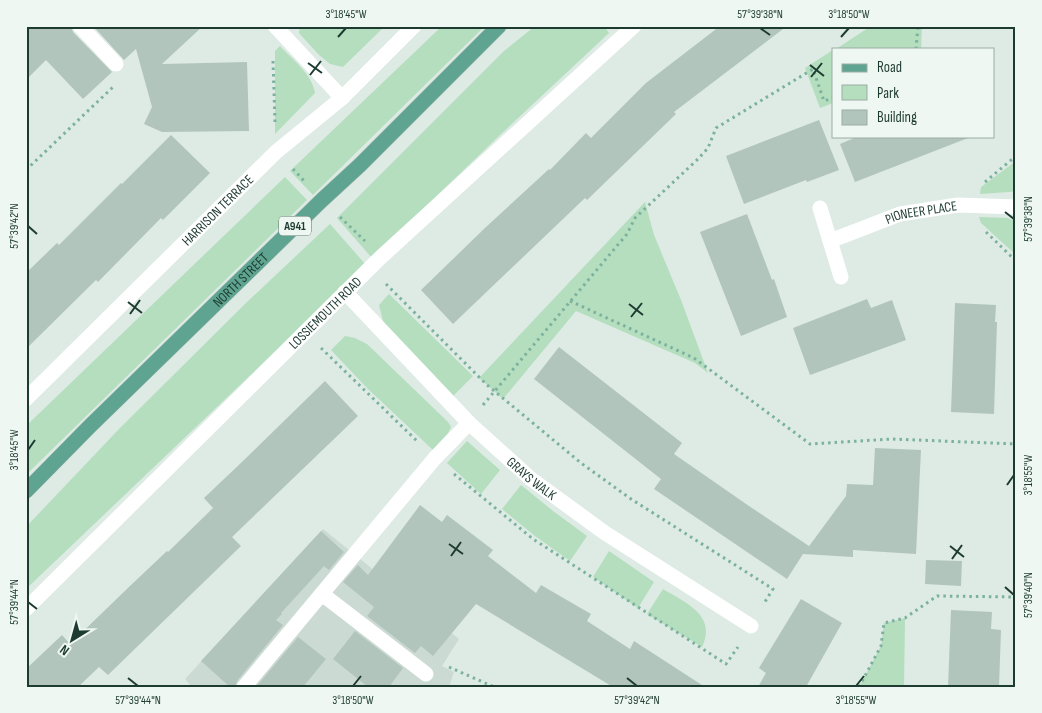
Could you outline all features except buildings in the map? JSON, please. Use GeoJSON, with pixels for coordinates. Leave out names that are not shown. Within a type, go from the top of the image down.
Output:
{"type":"FeatureCollection","features":[{"type":"Feature","properties":{"kind":"main road","name":"NORTH STREET"},"geometry":{"type":"LineString","coordinates":[[26,491],[104,412],[360,165],[499,26]]}},
{"type":"Feature","properties":{"kind":"street"},"geometry":{"type":"LineString","coordinates":[[80,26],[116,64]]}},
{"type":"Feature","properties":{"kind":"street"},"geometry":{"type":"LineString","coordinates":[[275,26],[342,98]]}},
{"type":"Feature","properties":{"kind":"street","name":"HARRISON TERRACE"},"geometry":{"type":"LineString","coordinates":[[26,399],[276,152],[342,98],[414,26]]}},
{"type":"Feature","properties":{"kind":"street","name":"LOSSIEMOUTH ROAD"},"geometry":{"type":"LineString","coordinates":[[26,609],[381,257],[634,26]]}},
{"type":"Feature","properties":{"kind":"street","name":"PIONEER PLACE"},"geometry":{"type":"LineString","coordinates":[[830,241],[900,214],[958,205],[1016,207]]}},
{"type":"Feature","properties":{"kind":"street"},"geometry":{"type":"LineString","coordinates":[[820,208],[841,277]]}},
{"type":"Feature","properties":{"kind":"street","name":"GRAYS WALK"},"geometry":{"type":"LineString","coordinates":[[345,292],[469,423],[531,479],[598,528],[751,626]]}},
{"type":"Feature","properties":{"kind":"street"},"geometry":{"type":"LineString","coordinates":[[244,687],[436,458],[469,423]]}},
{"type":"Feature","properties":{"kind":"street"},"geometry":{"type":"LineString","coordinates":[[322,594],[426,674]]}},
{"type":"Feature","properties":{"kind":"path"},"geometry":{"type":"LineString","coordinates":[[916,48],[918,26]]}},
{"type":"Feature","properties":{"kind":"path"},"geometry":{"type":"LineString","coordinates":[[26,170],[114,86],[116,64]]}},
{"type":"Feature","properties":{"kind":"path"},"geometry":{"type":"LineString","coordinates":[[469,423],[627,234],[635,218],[708,148],[716,128],[813,69],[824,101],[832,98]]}},
{"type":"Feature","properties":{"kind":"path"},"geometry":{"type":"LineString","coordinates":[[570,301],[694,358],[810,444],[892,439],[1016,444]]}},
{"type":"Feature","properties":{"kind":"path"},"geometry":{"type":"LineString","coordinates":[[859,687],[882,646],[884,623],[905,618],[937,596],[1016,597]]}},
{"type":"Feature","properties":{"kind":"path"},"geometry":{"type":"LineString","coordinates":[[426,674],[443,664],[494,687]]}},
{"type":"Feature","properties":{"kind":"shaded area"},"geometry":{"type":"Polygon","coordinates":[[[323,529],[459,639],[442,666],[454,672],[449,687],[192,687],[185,679],[323,529]]]}},
{"type":"Feature","properties":{"kind":"green space"},"geometry":{"type":"Polygon","coordinates":[[[300,26],[385,26],[343,67],[330,64],[319,55],[299,33],[300,26]]]}},
{"type":"Feature","properties":{"kind":"green space"},"geometry":{"type":"Polygon","coordinates":[[[442,26],[485,26],[313,195],[290,171],[442,26]]]}},
{"type":"Feature","properties":{"kind":"green space"},"geometry":{"type":"Polygon","coordinates":[[[535,26],[604,26],[609,33],[372,258],[337,218],[504,51],[535,26]]]}},
{"type":"Feature","properties":{"kind":"green space"},"geometry":{"type":"Polygon","coordinates":[[[871,26],[922,26],[921,48],[838,48],[871,26]]]}},
{"type":"Feature","properties":{"kind":"green space"},"geometry":{"type":"Polygon","coordinates":[[[280,46],[306,73],[315,93],[275,134],[275,51],[280,46]]]}},
{"type":"Feature","properties":{"kind":"green space"},"geometry":{"type":"Polygon","coordinates":[[[832,51],[832,103],[820,108],[805,68],[832,51]]]}},
{"type":"Feature","properties":{"kind":"green space"},"geometry":{"type":"Polygon","coordinates":[[[1016,161],[1016,191],[980,194],[981,187],[1016,161]]]}},
{"type":"Feature","properties":{"kind":"green space"},"geometry":{"type":"Polygon","coordinates":[[[285,177],[307,200],[26,475],[26,426],[285,177]]]}},
{"type":"Feature","properties":{"kind":"green space"},"geometry":{"type":"Polygon","coordinates":[[[645,202],[654,235],[708,373],[695,363],[576,311],[503,399],[479,378],[645,202]]]}},
{"type":"Feature","properties":{"kind":"green space"},"geometry":{"type":"Polygon","coordinates":[[[979,217],[1008,218],[1016,222],[1016,255],[981,223],[979,217]]]}},
{"type":"Feature","properties":{"kind":"green space"},"geometry":{"type":"Polygon","coordinates":[[[330,224],[366,265],[26,589],[26,527],[119,429],[247,302],[330,224]]]}},
{"type":"Feature","properties":{"kind":"green space"},"geometry":{"type":"Polygon","coordinates":[[[389,294],[473,376],[453,396],[384,325],[379,305],[389,294]]]}},
{"type":"Feature","properties":{"kind":"green space"},"geometry":{"type":"Polygon","coordinates":[[[345,336],[355,338],[367,344],[448,422],[451,427],[448,433],[433,450],[368,389],[331,350],[345,336]]]}},
{"type":"Feature","properties":{"kind":"green space"},"geometry":{"type":"Polygon","coordinates":[[[467,441],[500,470],[481,494],[447,463],[467,441]]]}},
{"type":"Feature","properties":{"kind":"green space"},"geometry":{"type":"Polygon","coordinates":[[[521,485],[587,536],[570,561],[502,509],[521,485]]]}},
{"type":"Feature","properties":{"kind":"green space"},"geometry":{"type":"Polygon","coordinates":[[[609,551],[654,582],[638,608],[593,577],[609,551]]]}},
{"type":"Feature","properties":{"kind":"green space"},"geometry":{"type":"Polygon","coordinates":[[[663,589],[689,605],[702,618],[706,636],[702,647],[647,614],[663,589]]]}},
{"type":"Feature","properties":{"kind":"green space"},"geometry":{"type":"Polygon","coordinates":[[[905,618],[904,687],[859,687],[881,646],[884,623],[905,618]]]}}]}
